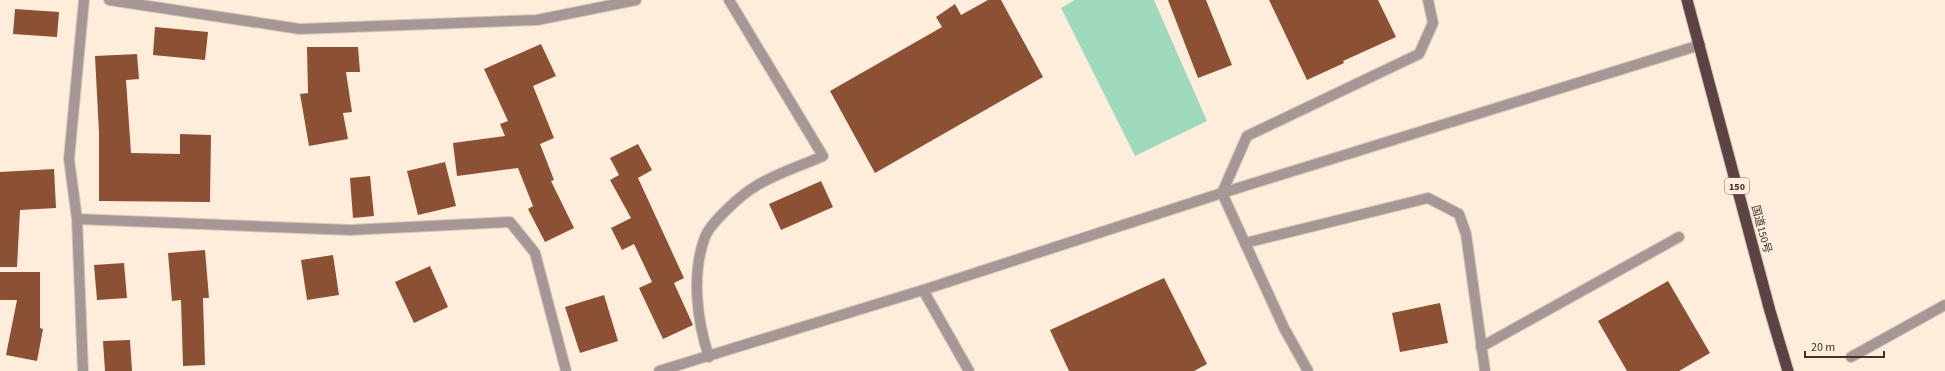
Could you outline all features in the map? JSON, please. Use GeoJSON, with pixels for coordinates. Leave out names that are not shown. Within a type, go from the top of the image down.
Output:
{"type":"FeatureCollection","features":[{"type":"Feature","properties":{"kind":"highway","name":"国道150号"},"geometry":{"type":"LineString","coordinates":[[1687,0],[1700,44],[1770,311],[1788,371]]}},
{"type":"Feature","properties":{"kind":"street"},"geometry":{"type":"LineString","coordinates":[[83,371],[77,219],[69,160],[84,0]]}},
{"type":"Feature","properties":{"kind":"street"},"geometry":{"type":"LineString","coordinates":[[109,0],[300,29],[537,20],[636,0]]}},
{"type":"Feature","properties":{"kind":"street"},"geometry":{"type":"LineString","coordinates":[[710,357],[701,332],[697,271],[706,236],[726,211],[757,186],[823,156],[729,0]]}},
{"type":"Feature","properties":{"kind":"street"},"geometry":{"type":"LineString","coordinates":[[1308,371],[1284,328],[1222,193],[1247,136],[1419,54],[1433,23],[1428,0]]}},
{"type":"Feature","properties":{"kind":"street"},"geometry":{"type":"LineString","coordinates":[[666,370],[923,290],[1222,193],[1700,44]]}},
{"type":"Feature","properties":{"kind":"street"},"geometry":{"type":"LineString","coordinates":[[1245,243],[1428,198],[1459,214],[1466,234],[1484,371]]}},
{"type":"Feature","properties":{"kind":"street"},"geometry":{"type":"LineString","coordinates":[[77,219],[350,230],[510,222],[535,253],[566,371]]}},
{"type":"Feature","properties":{"kind":"street"},"geometry":{"type":"LineString","coordinates":[[1481,347],[1678,237]]}},
{"type":"Feature","properties":{"kind":"street"},"geometry":{"type":"LineString","coordinates":[[923,290],[970,371]]}},
{"type":"Feature","properties":{"kind":"street"},"geometry":{"type":"LineString","coordinates":[[1851,357],[1945,305]]}},
{"type":"Feature","properties":{"kind":"green space"},"geometry":{"type":"Polygon","coordinates":[[[1075,0],[1154,0],[1207,121],[1135,156],[1061,8],[1075,0]]]}},
{"type":"Feature","properties":{"kind":"building"},"geometry":{"type":"Polygon","coordinates":[[[988,0],[1001,0],[1043,77],[875,173],[830,91],[942,27],[936,17],[955,4],[961,15],[988,0]]]}},
{"type":"Feature","properties":{"kind":"building"},"geometry":{"type":"Polygon","coordinates":[[[1168,0],[1206,0],[1232,65],[1198,78],[1168,0]]]}},
{"type":"Feature","properties":{"kind":"building"},"geometry":{"type":"Polygon","coordinates":[[[1269,0],[1378,0],[1396,37],[1343,61],[1344,63],[1307,80],[1269,0]]]}},
{"type":"Feature","properties":{"kind":"building"},"geometry":{"type":"Polygon","coordinates":[[[15,9],[59,12],[57,37],[13,34],[15,9]]]}},
{"type":"Feature","properties":{"kind":"building"},"geometry":{"type":"Polygon","coordinates":[[[155,27],[208,32],[205,60],[153,55],[155,27]]]}},
{"type":"Feature","properties":{"kind":"building"},"geometry":{"type":"Polygon","coordinates":[[[541,44],[556,76],[533,86],[554,138],[540,144],[554,180],[551,181],[574,228],[545,242],[528,209],[533,206],[518,168],[457,176],[453,143],[505,136],[500,124],[508,121],[484,69],[541,44]]]}},
{"type":"Feature","properties":{"kind":"building"},"geometry":{"type":"Polygon","coordinates":[[[307,47],[358,47],[360,72],[346,72],[352,112],[343,113],[348,139],[309,146],[300,94],[308,93],[307,47]]]}},
{"type":"Feature","properties":{"kind":"building"},"geometry":{"type":"Polygon","coordinates":[[[137,54],[139,79],[126,80],[131,153],[180,154],[180,134],[211,135],[210,202],[99,201],[99,133],[95,56],[137,54]]]}},
{"type":"Feature","properties":{"kind":"building"},"geometry":{"type":"Polygon","coordinates":[[[638,144],[652,170],[638,178],[684,278],[674,283],[693,325],[663,339],[639,288],[652,282],[634,244],[622,250],[611,228],[631,218],[610,180],[619,175],[610,158],[638,144]]]}},
{"type":"Feature","properties":{"kind":"building"},"geometry":{"type":"Polygon","coordinates":[[[445,162],[456,206],[418,215],[407,171],[445,162]]]}},
{"type":"Feature","properties":{"kind":"building"},"geometry":{"type":"Polygon","coordinates":[[[54,169],[56,208],[20,210],[17,267],[0,267],[0,172],[54,169]]]}},
{"type":"Feature","properties":{"kind":"building"},"geometry":{"type":"Polygon","coordinates":[[[370,176],[374,216],[353,218],[350,178],[370,176]]]}},
{"type":"Feature","properties":{"kind":"building"},"geometry":{"type":"Polygon","coordinates":[[[821,181],[833,207],[781,230],[769,204],[821,181]]]}},
{"type":"Feature","properties":{"kind":"building"},"geometry":{"type":"Polygon","coordinates":[[[205,250],[209,298],[203,298],[205,365],[183,366],[181,300],[172,301],[168,253],[205,250]]]}},
{"type":"Feature","properties":{"kind":"building"},"geometry":{"type":"Polygon","coordinates":[[[333,255],[339,295],[307,300],[301,260],[333,255]]]}},
{"type":"Feature","properties":{"kind":"building"},"geometry":{"type":"Polygon","coordinates":[[[124,263],[127,298],[97,300],[94,265],[124,263]]]}},
{"type":"Feature","properties":{"kind":"building"},"geometry":{"type":"Polygon","coordinates":[[[430,266],[448,307],[414,323],[395,282],[430,266]]]}},
{"type":"Feature","properties":{"kind":"building"},"geometry":{"type":"Polygon","coordinates":[[[0,272],[40,272],[40,328],[43,329],[37,361],[6,355],[17,300],[0,300],[0,272]]]}},
{"type":"Feature","properties":{"kind":"building"},"geometry":{"type":"Polygon","coordinates":[[[1164,278],[1207,364],[1194,371],[1069,371],[1050,330],[1164,278]]]}},
{"type":"Feature","properties":{"kind":"building"},"geometry":{"type":"Polygon","coordinates":[[[1668,281],[1710,353],[1679,371],[1627,371],[1598,321],[1668,281]]]}},
{"type":"Feature","properties":{"kind":"building"},"geometry":{"type":"Polygon","coordinates":[[[604,295],[618,341],[580,353],[565,307],[604,295]]]}},
{"type":"Feature","properties":{"kind":"building"},"geometry":{"type":"Polygon","coordinates":[[[1440,303],[1448,343],[1400,352],[1392,313],[1440,303]]]}},
{"type":"Feature","properties":{"kind":"building"},"geometry":{"type":"Polygon","coordinates":[[[130,340],[132,371],[105,371],[103,341],[130,340]]]}}]}
